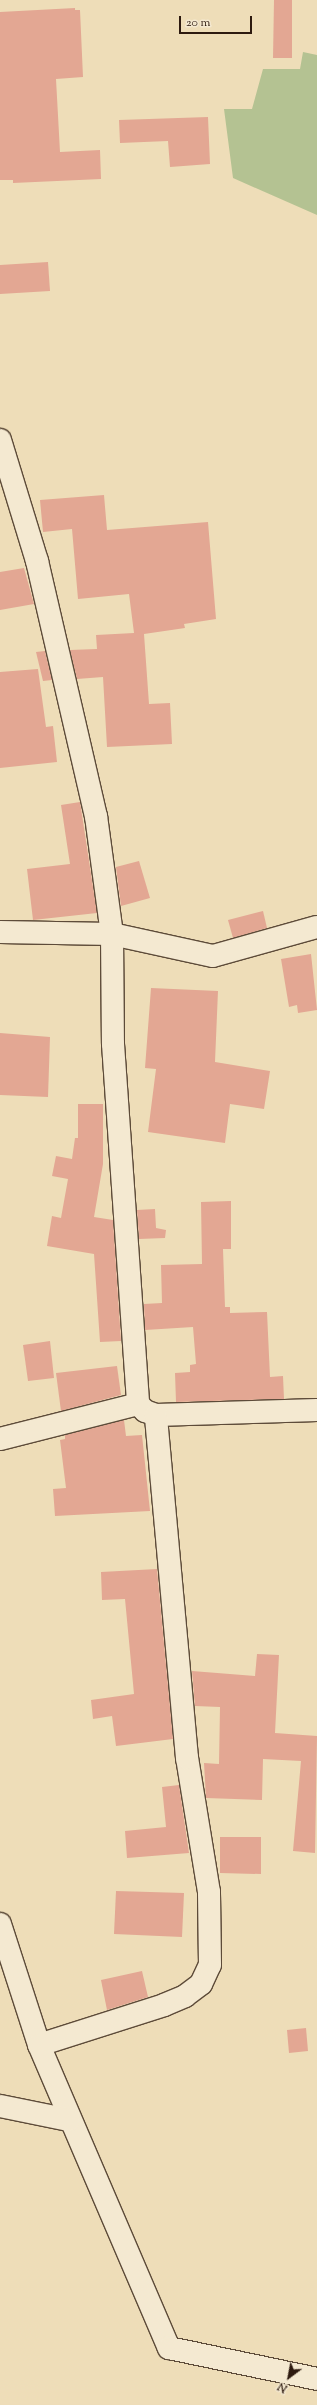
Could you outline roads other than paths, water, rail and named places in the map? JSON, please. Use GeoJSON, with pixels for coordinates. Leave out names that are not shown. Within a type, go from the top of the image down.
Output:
{"type":"FeatureCollection","features":[{"type":"Feature","properties":{"kind":"street"},"geometry":{"type":"LineString","coordinates":[[0,440],[37,561],[96,816],[112,934],[115,1082],[147,1410],[187,1758],[209,1892],[210,1965],[201,1984],[164,2006],[39,2044]]}},
{"type":"Feature","properties":{"kind":"street"},"geometry":{"type":"LineString","coordinates":[[0,932],[112,934],[213,956],[317,927]]}},
{"type":"Feature","properties":{"kind":"street"},"geometry":{"type":"LineString","coordinates":[[0,1439],[147,1410],[317,1410]]}},
{"type":"Feature","properties":{"kind":"street"},"geometry":{"type":"LineString","coordinates":[[0,1924],[39,2044],[69,2120],[169,2348],[317,2379]]}},
{"type":"Feature","properties":{"kind":"street"},"geometry":{"type":"LineString","coordinates":[[0,2106],[69,2120]]}}]}
